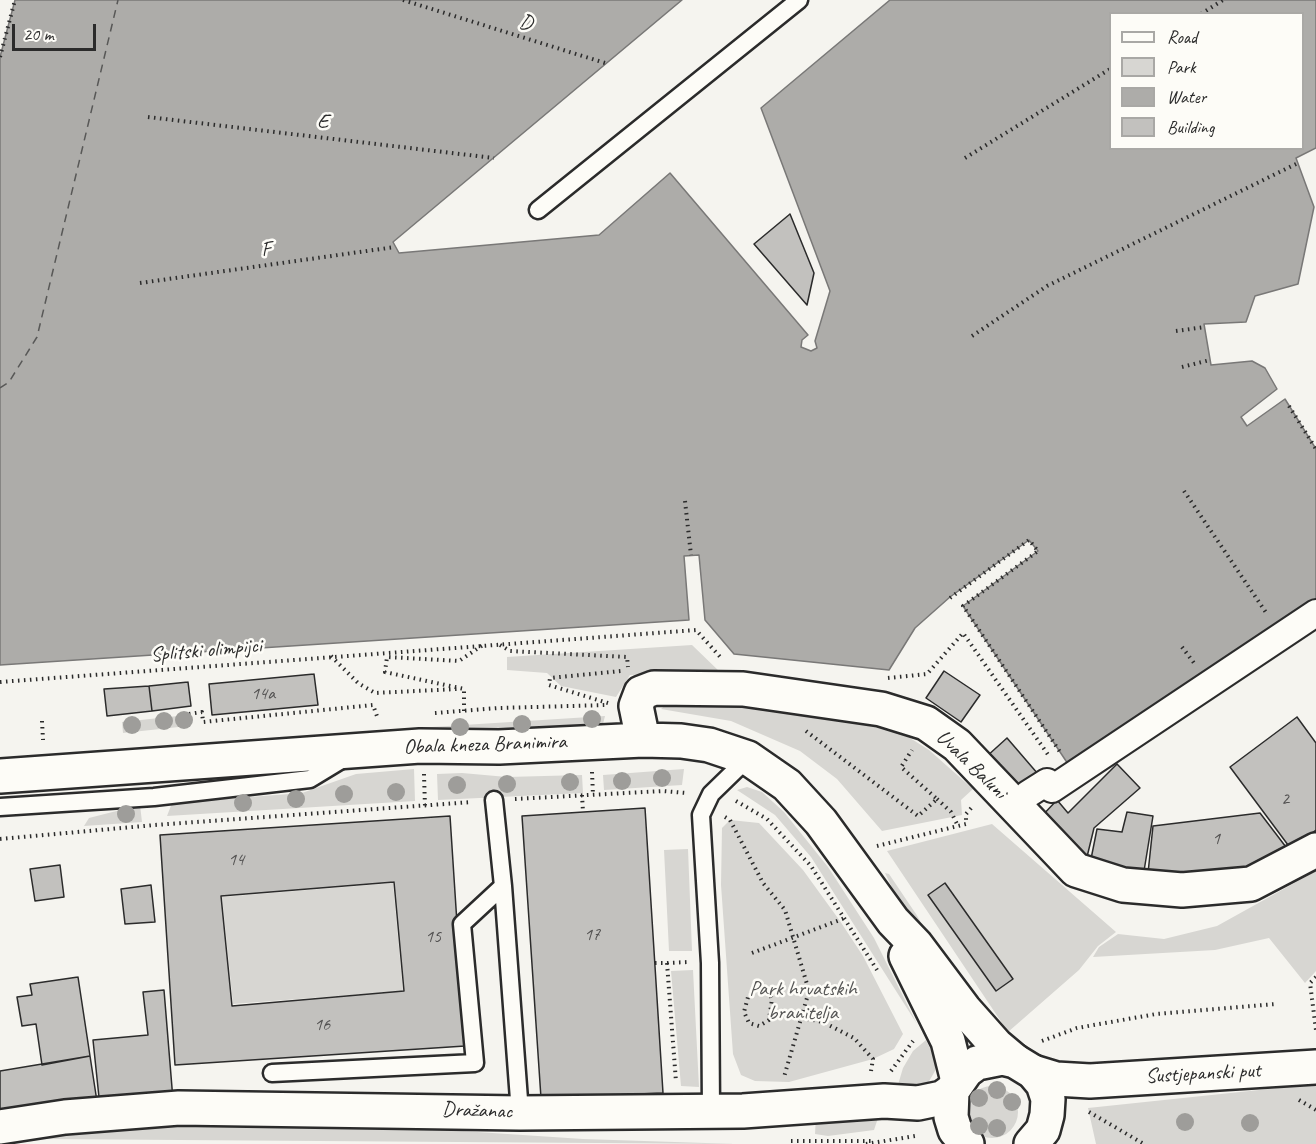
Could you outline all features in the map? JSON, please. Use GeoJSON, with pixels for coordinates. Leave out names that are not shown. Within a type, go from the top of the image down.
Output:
{"type":"FeatureCollection","features":[{"type":"Feature","properties":{"kind":"street","name":"Uvala Baluni"},"geometry":{"type":"LineString","coordinates":[[1020,800],[1047,782],[1052,789],[1316,613]]}},
{"type":"Feature","properties":{"kind":"street","name":"Uvala Baluni"},"geometry":{"type":"LineString","coordinates":[[643,740],[636,706],[641,693],[654,688],[743,689],[881,709],[926,723],[957,745],[1020,800],[1076,870],[1123,885],[1182,890],[1251,884],[1316,850]]}},
{"type":"Feature","properties":{"kind":"street","name":"Obala kneza Branimira"},"geometry":{"type":"LineString","coordinates":[[0,776],[420,746],[499,747],[643,740],[690,742],[748,758],[787,785],[821,822],[893,921],[916,945],[979,1028],[1028,1058]]}},
{"type":"Feature","properties":{"kind":"street","name":"Obala kneza Branimira"},"geometry":{"type":"LineString","coordinates":[[893,921],[917,981],[948,1041],[955,1085],[951,1117],[955,1130],[968,1144]]}},
{"type":"Feature","properties":{"kind":"street","name":"Dražanac"},"geometry":{"type":"LineString","coordinates":[[0,1126],[64,1117],[179,1108],[520,1113],[711,1101],[781,1108],[884,1101],[918,1103],[942,1098],[966,1071],[989,1059],[1028,1058]]}},
{"type":"Feature","properties":{"kind":"street","name":"Sustjepanski put"},"geometry":{"type":"LineString","coordinates":[[1028,1058],[1056,1079],[1086,1095],[1316,1067]]}},
{"type":"Feature","properties":{"kind":"street"},"geometry":{"type":"LineString","coordinates":[[1028,1058],[1048,1099],[1036,1136]]}},
{"type":"Feature","properties":{"kind":"street"},"geometry":{"type":"LineString","coordinates":[[1036,1136],[1070,1094],[1086,1095]]}},
{"type":"Feature","properties":{"kind":"lane"},"geometry":{"type":"LineString","coordinates":[[538,210],[799,0]]}},
{"type":"Feature","properties":{"kind":"lane"},"geometry":{"type":"LineString","coordinates":[[0,807],[154,796],[310,779],[354,752]]}},
{"type":"Feature","properties":{"kind":"lane"},"geometry":{"type":"LineString","coordinates":[[711,1101],[710,963],[701,815],[711,794],[748,758]]}},
{"type":"Feature","properties":{"kind":"lane"},"geometry":{"type":"LineString","coordinates":[[494,800],[503,886],[520,1113]]}},
{"type":"Feature","properties":{"kind":"lane"},"geometry":{"type":"LineString","coordinates":[[272,1073],[475,1063],[462,924],[503,886]]}},
{"type":"Feature","properties":{"kind":"path"},"geometry":{"type":"LineString","coordinates":[[0,57],[15,0]]}},
{"type":"Feature","properties":{"kind":"path","name":"D"},"geometry":{"type":"LineString","coordinates":[[403,0],[605,63]]}},
{"type":"Feature","properties":{"kind":"path"},"geometry":{"type":"LineString","coordinates":[[1204,12],[1223,0]]}},
{"type":"Feature","properties":{"kind":"path"},"geometry":{"type":"LineString","coordinates":[[965,158],[1109,70]]}},
{"type":"Feature","properties":{"kind":"path","name":"E"},"geometry":{"type":"LineString","coordinates":[[148,117],[494,158]]}},
{"type":"Feature","properties":{"kind":"path"},"geometry":{"type":"LineString","coordinates":[[972,336],[1047,286],[1298,163]]}},
{"type":"Feature","properties":{"kind":"path","name":"F"},"geometry":{"type":"LineString","coordinates":[[140,283],[395,247]]}},
{"type":"Feature","properties":{"kind":"path"},"geometry":{"type":"LineString","coordinates":[[1176,331],[1205,327]]}},
{"type":"Feature","properties":{"kind":"path"},"geometry":{"type":"LineString","coordinates":[[1182,367],[1210,360]]}},
{"type":"Feature","properties":{"kind":"path"},"geometry":{"type":"LineString","coordinates":[[1289,406],[1316,449]]}},
{"type":"Feature","properties":{"kind":"path"},"geometry":{"type":"LineString","coordinates":[[1184,490],[1269,617]]}},
{"type":"Feature","properties":{"kind":"path"},"geometry":{"type":"LineString","coordinates":[[685,501],[691,555]]}},
{"type":"Feature","properties":{"kind":"path"},"geometry":{"type":"LineString","coordinates":[[950,597],[1029,540],[1038,551],[963,606],[1064,758]]}},
{"type":"Feature","properties":{"kind":"path"},"geometry":{"type":"LineString","coordinates":[[498,644],[510,651],[627,657],[628,670],[550,678],[549,685],[617,705]]}},
{"type":"Feature","properties":{"kind":"path"},"geometry":{"type":"LineString","coordinates":[[464,689],[385,672],[387,657],[459,661],[484,645]]}},
{"type":"Feature","properties":{"kind":"path","name":"Splitski olimpijci"},"geometry":{"type":"LineString","coordinates":[[0,682],[415,650]]}},
{"type":"Feature","properties":{"kind":"path"},"geometry":{"type":"LineString","coordinates":[[331,656],[358,683],[375,693],[464,689]]}},
{"type":"Feature","properties":{"kind":"path"},"geometry":{"type":"LineString","coordinates":[[464,689],[464,711]]}},
{"type":"Feature","properties":{"kind":"path"},"geometry":{"type":"LineString","coordinates":[[189,714],[202,712],[203,723],[373,705],[379,720]]}},
{"type":"Feature","properties":{"kind":"path"},"geometry":{"type":"LineString","coordinates":[[42,721],[43,741]]}},
{"type":"Feature","properties":{"kind":"path"},"geometry":{"type":"LineString","coordinates":[[802,728],[918,816],[937,799]]}},
{"type":"Feature","properties":{"kind":"path"},"geometry":{"type":"LineString","coordinates":[[910,753],[901,767],[951,812],[958,826]]}},
{"type":"Feature","properties":{"kind":"path"},"geometry":{"type":"LineString","coordinates":[[591,769],[593,795]]}},
{"type":"Feature","properties":{"kind":"path"},"geometry":{"type":"LineString","coordinates":[[424,770],[425,807]]}},
{"type":"Feature","properties":{"kind":"path"},"geometry":{"type":"LineString","coordinates":[[0,839],[494,800],[663,792],[711,794],[739,801],[767,819],[811,866],[880,975]]}},
{"type":"Feature","properties":{"kind":"path"},"geometry":{"type":"LineString","coordinates":[[582,795],[583,812]]}},
{"type":"Feature","properties":{"kind":"path"},"geometry":{"type":"LineString","coordinates":[[845,854],[966,824],[966,814]]}},
{"type":"Feature","properties":{"kind":"path"},"geometry":{"type":"LineString","coordinates":[[729,820],[750,863],[785,910],[809,991],[780,1092],[781,1108]]}},
{"type":"Feature","properties":{"kind":"path"},"geometry":{"type":"LineString","coordinates":[[752,953],[845,918]]}},
{"type":"Feature","properties":{"kind":"path"},"geometry":{"type":"LineString","coordinates":[[655,963],[694,962]]}},
{"type":"Feature","properties":{"kind":"path"},"geometry":{"type":"LineString","coordinates":[[667,963],[676,1093],[711,1101]]}},
{"type":"Feature","properties":{"kind":"path"},"geometry":{"type":"LineString","coordinates":[[1316,977],[1310,983],[1313,990],[1316,1030]]}},
{"type":"Feature","properties":{"kind":"path"},"geometry":{"type":"LineString","coordinates":[[757,988],[768,990],[772,999],[772,1012],[769,1020],[759,1026],[749,1023],[744,1012],[748,997],[757,988]]}},
{"type":"Feature","properties":{"kind":"path"},"geometry":{"type":"LineString","coordinates":[[1028,1058],[1077,1028],[1156,1014],[1276,1004]]}},
{"type":"Feature","properties":{"kind":"path"},"geometry":{"type":"LineString","coordinates":[[772,1012],[823,1023],[854,1038],[873,1059],[870,1078]]}},
{"type":"Feature","properties":{"kind":"path"},"geometry":{"type":"LineString","coordinates":[[888,1076],[916,1037]]}},
{"type":"Feature","properties":{"kind":"path"},"geometry":{"type":"LineString","coordinates":[[1086,1095],[1144,1144]]}},
{"type":"Feature","properties":{"kind":"path"},"geometry":{"type":"LineString","coordinates":[[1300,1100],[1316,1110]]}},
{"type":"Feature","properties":{"kind":"path"},"geometry":{"type":"LineString","coordinates":[[866,1144],[921,1135]]}},
{"type":"Feature","properties":{"kind":"green space"},"geometry":{"type":"Polygon","coordinates":[[[692,645],[720,672],[630,675],[616,697],[561,686],[547,673],[507,670],[507,657],[692,645]]]}},
{"type":"Feature","properties":{"kind":"green space"},"geometry":{"type":"Polygon","coordinates":[[[675,696],[891,726],[929,750],[973,789],[961,800],[962,815],[882,831],[837,779],[800,751],[731,721],[661,709],[675,696]]]}},
{"type":"Feature","properties":{"kind":"green space"},"geometry":{"type":"Polygon","coordinates":[[[187,715],[188,726],[123,733],[122,722],[187,715]]]}},
{"type":"Feature","properties":{"kind":"green space"},"geometry":{"type":"Polygon","coordinates":[[[605,716],[603,724],[161,748],[369,731],[605,716]]]}},
{"type":"Feature","properties":{"kind":"green space"},"geometry":{"type":"Polygon","coordinates":[[[414,769],[415,801],[167,816],[172,803],[302,793],[356,774],[414,769]]]}},
{"type":"Feature","properties":{"kind":"green space"},"geometry":{"type":"Polygon","coordinates":[[[684,769],[682,785],[604,790],[603,775],[684,769]]]}},
{"type":"Feature","properties":{"kind":"green space"},"geometry":{"type":"Polygon","coordinates":[[[462,773],[507,777],[582,775],[583,793],[438,800],[437,774],[462,773]]]}},
{"type":"Feature","properties":{"kind":"green space"},"geometry":{"type":"Polygon","coordinates":[[[747,787],[762,792],[784,812],[828,867],[874,938],[917,1024],[811,857],[775,815],[737,790],[747,787]]]}},
{"type":"Feature","properties":{"kind":"green space"},"geometry":{"type":"Polygon","coordinates":[[[140,805],[142,822],[84,826],[89,818],[140,805]]]}},
{"type":"Feature","properties":{"kind":"green space","name":"Park hrvatskih branitelja"},"geometry":{"type":"Polygon","coordinates":[[[730,820],[759,823],[803,870],[840,921],[863,956],[903,1034],[894,1049],[873,1059],[789,1082],[755,1081],[741,1075],[733,1054],[721,885],[722,828],[730,820]]]}},
{"type":"Feature","properties":{"kind":"green space"},"geometry":{"type":"Polygon","coordinates":[[[992,824],[1116,932],[1098,946],[1079,970],[1008,1032],[887,851],[992,824]]]}},
{"type":"Feature","properties":{"kind":"green space"},"geometry":{"type":"Polygon","coordinates":[[[688,849],[692,951],[669,951],[664,850],[688,849]]]}},
{"type":"Feature","properties":{"kind":"green space"},"geometry":{"type":"Polygon","coordinates":[[[1316,871],[1316,971],[1305,983],[1269,938],[1215,950],[1093,957],[1099,947],[1118,934],[1164,939],[1217,926],[1316,871]]]}},
{"type":"Feature","properties":{"kind":"green space"},"geometry":{"type":"Polygon","coordinates":[[[885,873],[889,874],[916,914],[961,991],[899,902],[885,873]]]}},
{"type":"Feature","properties":{"kind":"green space"},"geometry":{"type":"Polygon","coordinates":[[[393,883],[403,991],[233,1004],[222,897],[393,883]]]}},
{"type":"Feature","properties":{"kind":"green space"},"geometry":{"type":"Polygon","coordinates":[[[693,970],[699,1087],[681,1086],[671,971],[693,970]]]}},
{"type":"Feature","properties":{"kind":"green space"},"geometry":{"type":"Polygon","coordinates":[[[926,1040],[935,1059],[935,1071],[928,1083],[912,1090],[897,1088],[903,1068],[913,1051],[926,1040]]]}},
{"type":"Feature","properties":{"kind":"green space"},"geometry":{"type":"Polygon","coordinates":[[[1316,1084],[1316,1144],[1096,1144],[1088,1108],[1316,1084]]]}},
{"type":"Feature","properties":{"kind":"green space"},"geometry":{"type":"Polygon","coordinates":[[[992,1086],[1002,1088],[1010,1094],[1016,1102],[1018,1112],[1016,1122],[1010,1130],[1002,1136],[992,1138],[982,1136],[974,1130],[968,1122],[966,1112],[968,1102],[974,1094],[982,1088],[992,1086]]]}},
{"type":"Feature","properties":{"kind":"green space"},"geometry":{"type":"Polygon","coordinates":[[[879,1115],[874,1130],[828,1136],[815,1134],[816,1116],[879,1115]]]}},
{"type":"Feature","properties":{"kind":"green space"},"geometry":{"type":"Polygon","coordinates":[[[161,1125],[432,1129],[583,1139],[736,1144],[41,1139],[40,1131],[161,1125]]]}},
{"type":"Feature","properties":{"kind":"water"},"geometry":{"type":"Polygon","coordinates":[[[15,0],[682,0],[393,242],[399,253],[599,235],[670,173],[808,335],[802,340],[801,347],[811,351],[817,348],[815,341],[830,291],[761,108],[890,0],[1316,0],[1316,148],[1296,158],[1314,207],[1298,284],[1255,296],[1246,322],[1204,324],[1211,365],[1252,361],[1265,368],[1277,389],[1241,417],[1247,426],[1285,399],[1316,449],[1316,601],[1070,767],[963,606],[1038,551],[1029,540],[950,597],[915,628],[889,670],[734,654],[705,620],[699,555],[684,556],[689,620],[0,665],[0,57],[15,0]]]}},
{"type":"Feature","properties":{"kind":"building"},"geometry":{"type":"Polygon","coordinates":[[[790,214],[814,273],[807,305],[754,244],[790,214]]]}},
{"type":"Feature","properties":{"kind":"building"},"geometry":{"type":"Polygon","coordinates":[[[944,671],[980,695],[961,722],[926,698],[944,671]]]}},
{"type":"Feature","properties":{"kind":"building"},"geometry":{"type":"Polygon","coordinates":[[[314,674],[318,705],[212,715],[209,684],[314,674]]]}},
{"type":"Feature","properties":{"kind":"building"},"geometry":{"type":"Polygon","coordinates":[[[188,682],[191,706],[152,711],[149,686],[188,682]]]}},
{"type":"Feature","properties":{"kind":"building"},"geometry":{"type":"Polygon","coordinates":[[[149,686],[152,711],[107,716],[104,689],[149,686]]]}},
{"type":"Feature","properties":{"kind":"building"},"geometry":{"type":"Polygon","coordinates":[[[1297,717],[1316,743],[1316,830],[1291,849],[1230,767],[1297,717]]]}},
{"type":"Feature","properties":{"kind":"building"},"geometry":{"type":"Polygon","coordinates":[[[1007,738],[1038,774],[1017,793],[986,757],[1007,738]]]}},
{"type":"Feature","properties":{"kind":"building"},"geometry":{"type":"Polygon","coordinates":[[[1117,764],[1140,788],[1094,828],[1086,861],[1040,818],[1057,800],[1068,813],[1117,764]]]}},
{"type":"Feature","properties":{"kind":"building"},"geometry":{"type":"Polygon","coordinates":[[[645,808],[663,1093],[541,1098],[522,816],[645,808]]]}},
{"type":"Feature","properties":{"kind":"building"},"geometry":{"type":"Polygon","coordinates":[[[1127,812],[1153,816],[1144,871],[1090,864],[1097,829],[1122,832],[1127,812]]]}},
{"type":"Feature","properties":{"kind":"building"},"geometry":{"type":"Polygon","coordinates":[[[1260,813],[1289,851],[1244,869],[1207,875],[1148,873],[1153,826],[1260,813]]]}},
{"type":"Feature","properties":{"kind":"building"},"geometry":{"type":"Polygon","coordinates":[[[450,816],[465,1046],[175,1065],[160,835],[450,816]],[[394,882],[221,896],[232,1006],[404,991],[394,882]]]}},
{"type":"Feature","properties":{"kind":"building"},"geometry":{"type":"Polygon","coordinates":[[[60,865],[64,897],[35,901],[30,869],[60,865]]]}},
{"type":"Feature","properties":{"kind":"building"},"geometry":{"type":"Polygon","coordinates":[[[945,883],[1013,979],[996,991],[928,895],[945,883]]]}},
{"type":"Feature","properties":{"kind":"building"},"geometry":{"type":"Polygon","coordinates":[[[151,885],[155,922],[125,924],[121,889],[151,885]]]}},
{"type":"Feature","properties":{"kind":"building"},"geometry":{"type":"Polygon","coordinates":[[[78,977],[90,1056],[42,1065],[36,1024],[22,1026],[17,997],[32,995],[30,984],[78,977]]]}},
{"type":"Feature","properties":{"kind":"building"},"geometry":{"type":"Polygon","coordinates":[[[164,990],[173,1100],[100,1107],[93,1040],[148,1035],[143,992],[164,990]]]}},
{"type":"Feature","properties":{"kind":"building"},"geometry":{"type":"Polygon","coordinates":[[[90,1056],[98,1108],[0,1122],[0,1071],[90,1056]]]}},
{"type":"Feature","properties":{"kind":"ferry route"},"geometry":{"type":"LineString","coordinates":[[0,388],[9,382],[37,337],[118,0]]}}]}
